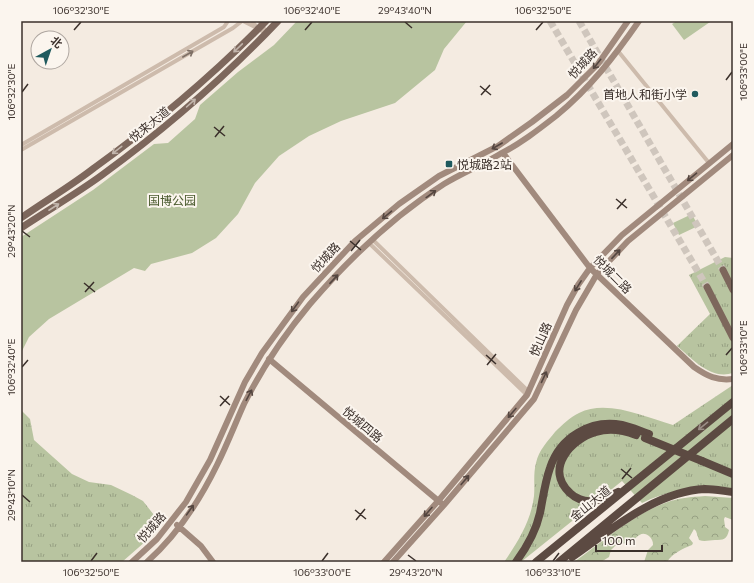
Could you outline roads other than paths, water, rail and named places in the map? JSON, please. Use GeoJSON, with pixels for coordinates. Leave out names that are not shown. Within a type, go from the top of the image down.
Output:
{"type":"FeatureCollection","features":[{"type":"Feature","properties":{"kind":"highway","name":"金山大道"},"geometry":{"type":"LineString","coordinates":[[536,562],[733,402]]}},
{"type":"Feature","properties":{"kind":"highway"},"geometry":{"type":"LineString","coordinates":[[559,562],[733,419]]}},
{"type":"Feature","properties":{"kind":"highway"},"geometry":{"type":"LineString","coordinates":[[516,562],[526,547],[538,521],[550,466],[558,451],[570,438],[587,428],[608,424],[621,425],[704,459],[733,468]]}},
{"type":"Feature","properties":{"kind":"highway"},"geometry":{"type":"LineString","coordinates":[[626,489],[596,500],[586,501],[579,499],[573,496],[564,486],[560,475],[561,463],[564,456],[574,443],[588,434],[609,430],[647,436]]}},
{"type":"Feature","properties":{"kind":"highway"},"geometry":{"type":"LineString","coordinates":[[704,459],[733,474]]}},
{"type":"Feature","properties":{"kind":"highway"},"geometry":{"type":"LineString","coordinates":[[565,562],[642,509],[674,495],[705,489],[733,492]]}},
{"type":"Feature","properties":{"kind":"main road","name":"悦来大道"},"geometry":{"type":"LineString","coordinates":[[21,228],[102,175],[173,119],[249,51],[278,21]]}},
{"type":"Feature","properties":{"kind":"main road","name":"悦城路"},"geometry":{"type":"LineString","coordinates":[[132,562],[148,548],[186,502],[200,480],[210,460],[245,382],[262,353],[303,297],[355,241],[400,204],[439,176],[498,146],[532,122],[567,94],[598,64],[628,21]]}},
{"type":"Feature","properties":{"kind":"main road","name":"悦城路"},"geometry":{"type":"LineString","coordinates":[[147,562],[179,526],[207,484],[245,403],[269,359],[310,304],[362,250],[406,212],[444,184],[503,153],[535,132],[573,101],[603,71],[639,21]]}},
{"type":"Feature","properties":{"kind":"main road","name":"悦来大道"},"geometry":{"type":"LineString","coordinates":[[21,218],[94,168],[168,111],[219,66],[261,24]]}},
{"type":"Feature","properties":{"kind":"main road","name":"悦山路"},"geometry":{"type":"LineString","coordinates":[[384,562],[528,393],[567,305],[578,285],[590,268],[622,235],[733,144]]}},
{"type":"Feature","properties":{"kind":"main road","name":"悦城二路"},"geometry":{"type":"LineString","coordinates":[[503,153],[596,274],[694,367],[708,376],[721,379],[733,379]]}},
{"type":"Feature","properties":{"kind":"main road","name":"悦山路"},"geometry":{"type":"LineString","coordinates":[[394,562],[534,399],[576,310],[596,274],[628,241],[733,155]]}},
{"type":"Feature","properties":{"kind":"main road"},"geometry":{"type":"LineString","coordinates":[[723,270],[733,290]]}},
{"type":"Feature","properties":{"kind":"main road"},"geometry":{"type":"LineString","coordinates":[[707,287],[733,338]]}},
{"type":"Feature","properties":{"kind":"main road","name":"悦城四路"},"geometry":{"type":"LineString","coordinates":[[269,359],[444,505]]}},
{"type":"Feature","properties":{"kind":"main road"},"geometry":{"type":"LineString","coordinates":[[172,520],[201,546],[213,562]]}},
{"type":"Feature","properties":{"kind":"street"},"geometry":{"type":"LineString","coordinates":[[21,145],[224,27],[228,21]]}},
{"type":"Feature","properties":{"kind":"street"},"geometry":{"type":"LineString","coordinates":[[21,150],[233,28],[242,21],[261,24]]}},
{"type":"Feature","properties":{"kind":"street"},"geometry":{"type":"LineString","coordinates":[[252,21],[261,24],[266,34]]}},
{"type":"Feature","properties":{"kind":"street"},"geometry":{"type":"LineString","coordinates":[[618,51],[709,163]]}},
{"type":"Feature","properties":{"kind":"street"},"geometry":{"type":"LineString","coordinates":[[371,242],[528,393]]}},
{"type":"Feature","properties":{"kind":"tunnel"},"geometry":{"type":"LineString","coordinates":[[550,21],[707,287]]}},
{"type":"Feature","properties":{"kind":"tunnel"},"geometry":{"type":"LineString","coordinates":[[579,21],[723,270]]}},
{"type":"Feature","properties":{"kind":"place","name":"首地人和街小学"},"geometry":{"type":"Point","coordinates":[695,94]}},
{"type":"Feature","properties":{"kind":"place","name":"悦城路2站"},"geometry":{"type":"Point","coordinates":[449,164]}},
{"type":"Feature","properties":{"kind":"park label","name":"国博公园"},"geometry":{"type":"Point","coordinates":[172,200]}}]}
